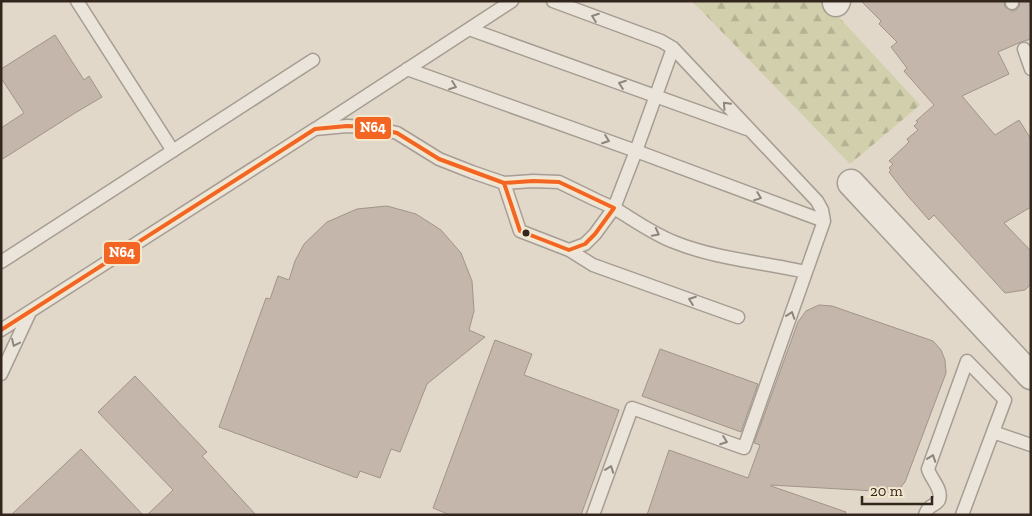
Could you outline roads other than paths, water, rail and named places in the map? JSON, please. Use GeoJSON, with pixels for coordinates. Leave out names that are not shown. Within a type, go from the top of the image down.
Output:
{"type":"FeatureCollection","features":[{"type":"Feature","properties":{"kind":"street"},"geometry":{"type":"LineString","coordinates":[[850,183],[1031,376]]}},
{"type":"Feature","properties":{"kind":"lane"},"geometry":{"type":"LineString","coordinates":[[77,1],[172,151]]}},
{"type":"Feature","properties":{"kind":"lane"},"geometry":{"type":"LineString","coordinates":[[1,330],[512,1]]}},
{"type":"Feature","properties":{"kind":"lane"},"geometry":{"type":"LineString","coordinates":[[553,1],[661,41],[673,48],[817,202],[822,210],[824,222],[744,448],[632,408],[593,515]]}},
{"type":"Feature","properties":{"kind":"lane"},"geometry":{"type":"LineString","coordinates":[[469,29],[750,130]]}},
{"type":"Feature","properties":{"kind":"lane"},"geometry":{"type":"LineString","coordinates":[[569,250],[585,244],[596,234],[614,208],[673,48]]}},
{"type":"Feature","properties":{"kind":"lane"},"geometry":{"type":"LineString","coordinates":[[1024,49],[1031,69]]}},
{"type":"Feature","properties":{"kind":"lane"},"geometry":{"type":"LineString","coordinates":[[1,262],[313,60]]}},
{"type":"Feature","properties":{"kind":"lane"},"geometry":{"type":"LineString","coordinates":[[407,69],[636,151],[824,222]]}},
{"type":"Feature","properties":{"kind":"lane"},"geometry":{"type":"LineString","coordinates":[[315,129],[347,126],[370,127],[397,133],[439,159],[504,183],[559,182],[614,208],[648,229],[674,242],[714,254],[806,272]]}},
{"type":"Feature","properties":{"kind":"lane"},"geometry":{"type":"LineString","coordinates":[[504,183],[520,231],[569,250],[593,264],[738,317]]}},
{"type":"Feature","properties":{"kind":"lane"},"geometry":{"type":"LineString","coordinates":[[1,374],[30,312]]}},
{"type":"Feature","properties":{"kind":"lane"},"geometry":{"type":"LineString","coordinates":[[925,515],[929,508],[939,499],[939,491],[928,469],[967,361],[1005,400],[962,515]]}},
{"type":"Feature","properties":{"kind":"lane"},"geometry":{"type":"LineString","coordinates":[[993,432],[1031,445]]}}]}
